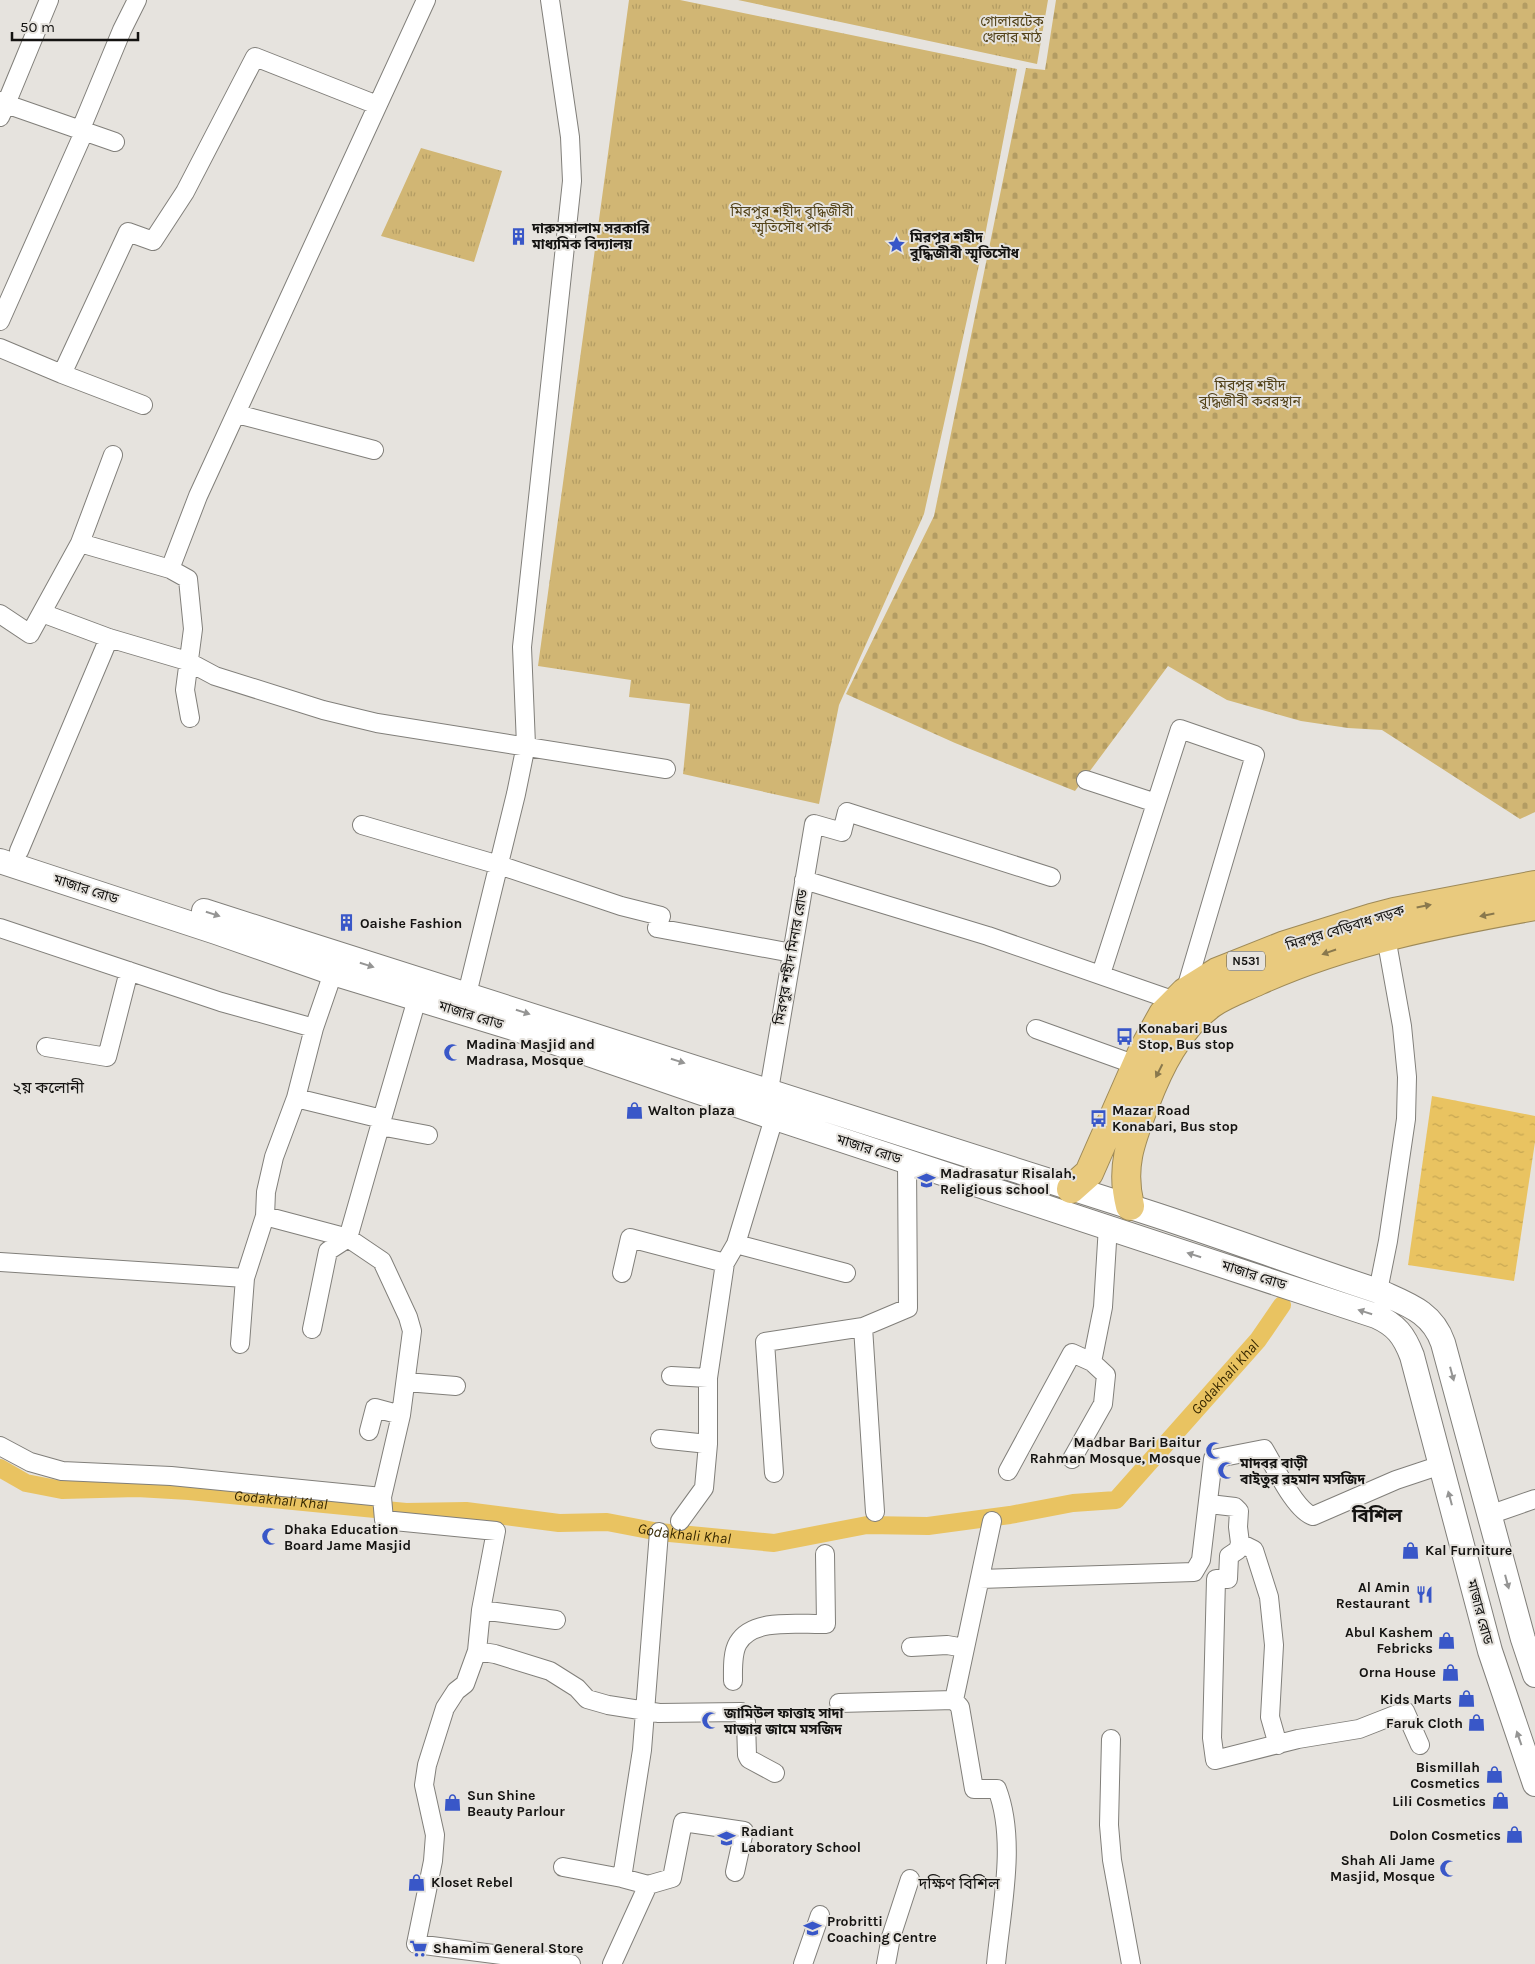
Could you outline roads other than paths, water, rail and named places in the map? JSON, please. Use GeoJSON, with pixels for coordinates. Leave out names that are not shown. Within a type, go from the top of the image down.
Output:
{"type":"FeatureCollection","features":[{"type":"Feature","properties":{"kind":"highway","name":"মিরপুর বেড়িবাধ সড়ক"},"geometry":{"type":"LineString","coordinates":[[1378,931],[1394,912],[1535,885]]}},
{"type":"Feature","properties":{"kind":"highway","name":"মিরপুর বেড়িবাধ সড়ক"},"geometry":{"type":"LineString","coordinates":[[1067,1200],[1090,1173],[1136,1065],[1163,1014],[1180,997],[1331,951],[1378,931],[1535,906]]}},
{"type":"Feature","properties":{"kind":"highway","name":"মিরপুর বেড়িবাধ সড়ক"},"geometry":{"type":"LineString","coordinates":[[1120,1221],[1124,1169],[1137,1124],[1152,1085],[1176,1039],[1211,1004],[1223,983]]}},
{"type":"Feature","properties":{"kind":"highway"},"geometry":{"type":"LineString","coordinates":[[1095,1160],[1124,1169]]}},
{"type":"Feature","properties":{"kind":"main road","name":"মাজার রোড"},"geometry":{"type":"LineString","coordinates":[[6,852],[216,932],[332,973],[510,1027],[907,1162],[1067,1200]]}},
{"type":"Feature","properties":{"kind":"main road","name":"মাজার রোড"},"geometry":{"type":"LineString","coordinates":[[6,852],[467,994],[769,1090],[1376,1316],[1394,1325],[1412,1356],[1490,1651],[1535,1784]]}},
{"type":"Feature","properties":{"kind":"main road"},"geometry":{"type":"LineString","coordinates":[[769,1090],[769,1116]]}},
{"type":"Feature","properties":{"kind":"main road","name":"মাজার রোড"},"geometry":{"type":"LineString","coordinates":[[1120,1221],[1378,1291],[1410,1306],[1434,1324],[1443,1343],[1523,1639],[1535,1675]]}},
{"type":"Feature","properties":{"kind":"main road"},"geometry":{"type":"LineString","coordinates":[[1394,1325],[1410,1306]]}},
{"type":"Feature","properties":{"kind":"main road"},"geometry":{"type":"LineString","coordinates":[[1412,1356],[1443,1343]]}},
{"type":"Feature","properties":{"kind":"main road"},"geometry":{"type":"LineString","coordinates":[[1458,1528],[1489,1516]]}},
{"type":"Feature","properties":{"kind":"main road"},"geometry":{"type":"LineString","coordinates":[[1490,1651],[1523,1639]]}},
{"type":"Feature","properties":{"kind":"street"},"geometry":{"type":"LineString","coordinates":[[49,0],[2,107],[115,142]]}},
{"type":"Feature","properties":{"kind":"street"},"geometry":{"type":"LineString","coordinates":[[0,321],[82,131],[122,30],[137,0]]}},
{"type":"Feature","properties":{"kind":"street"},"geometry":{"type":"LineString","coordinates":[[170,569],[198,496],[237,414],[275,324],[310,253],[426,0]]}},
{"type":"Feature","properties":{"kind":"street"},"geometry":{"type":"LineString","coordinates":[[467,994],[499,866],[526,745],[522,647],[572,181],[570,137],[550,0]]}},
{"type":"Feature","properties":{"kind":"street"},"geometry":{"type":"LineString","coordinates":[[62,374],[128,232],[153,241],[185,192],[255,57],[377,105]]}},
{"type":"Feature","properties":{"kind":"street"},"geometry":{"type":"LineString","coordinates":[[0,348],[142,405]]}},
{"type":"Feature","properties":{"kind":"street"},"geometry":{"type":"LineString","coordinates":[[237,414],[374,450]]}},
{"type":"Feature","properties":{"kind":"street"},"geometry":{"type":"LineString","coordinates":[[0,614],[30,634],[80,543],[114,455]]}},
{"type":"Feature","properties":{"kind":"street"},"geometry":{"type":"LineString","coordinates":[[80,543],[170,569],[188,579],[193,629],[184,690],[190,718]]}},
{"type":"Feature","properties":{"kind":"street"},"geometry":{"type":"LineString","coordinates":[[42,613],[109,638],[187,661],[224,679],[350,717],[377,723],[514,745],[526,745],[666,769]]}},
{"type":"Feature","properties":{"kind":"street"},"geometry":{"type":"LineString","coordinates":[[6,852],[109,638]]}},
{"type":"Feature","properties":{"kind":"street"},"geometry":{"type":"LineString","coordinates":[[804,880],[898,907],[1101,974],[1180,997],[1255,755],[1180,729],[1101,974]]}},
{"type":"Feature","properties":{"kind":"street"},"geometry":{"type":"LineString","coordinates":[[1086,780],[1156,803]]}},
{"type":"Feature","properties":{"kind":"street","name":"মিরপুর শহীদ মিনার রোড"},"geometry":{"type":"LineString","coordinates":[[769,1090],[814,824],[842,832],[847,812],[1051,878]]}},
{"type":"Feature","properties":{"kind":"street"},"geometry":{"type":"LineString","coordinates":[[362,825],[499,866],[621,906],[661,916],[656,928],[792,953]]}},
{"type":"Feature","properties":{"kind":"street"},"geometry":{"type":"LineString","coordinates":[[0,928],[221,1002],[314,1028]]}},
{"type":"Feature","properties":{"kind":"street"},"geometry":{"type":"LineString","coordinates":[[1378,931],[1402,1026],[1407,1077],[1406,1119],[1388,1241],[1378,1291]]}},
{"type":"Feature","properties":{"kind":"street"},"geometry":{"type":"LineString","coordinates":[[46,1047],[107,1057],[129,972]]}},
{"type":"Feature","properties":{"kind":"street"},"geometry":{"type":"LineString","coordinates":[[240,1344],[245,1278],[265,1216],[266,1192],[274,1158],[296,1098],[314,1028],[332,973]]}},
{"type":"Feature","properties":{"kind":"street"},"geometry":{"type":"LineString","coordinates":[[312,1330],[328,1251],[348,1238],[417,999]]}},
{"type":"Feature","properties":{"kind":"street"},"geometry":{"type":"LineString","coordinates":[[1036,1029],[1136,1065]]}},
{"type":"Feature","properties":{"kind":"street"},"geometry":{"type":"LineString","coordinates":[[296,1098],[428,1135]]}},
{"type":"Feature","properties":{"kind":"street"},"geometry":{"type":"LineString","coordinates":[[680,1521],[704,1488],[708,1444],[708,1378],[725,1263],[736,1244],[769,1116]]}},
{"type":"Feature","properties":{"kind":"street"},"geometry":{"type":"LineString","coordinates":[[774,1473],[765,1342],[863,1327],[908,1308],[907,1162]]}},
{"type":"Feature","properties":{"kind":"street"},"geometry":{"type":"LineString","coordinates":[[265,1216],[348,1238],[382,1261],[408,1317],[412,1331],[406,1382],[401,1415],[382,1499],[384,1520],[496,1531],[481,1610],[477,1651],[465,1684],[456,1691],[445,1708],[427,1765],[424,1785],[435,1835],[433,1861],[416,1944],[571,1964]]}},
{"type":"Feature","properties":{"kind":"street"},"geometry":{"type":"LineString","coordinates":[[1092,1362],[1120,1221]]}},
{"type":"Feature","properties":{"kind":"street"},"geometry":{"type":"LineString","coordinates":[[622,1273],[630,1238],[725,1263]]}},
{"type":"Feature","properties":{"kind":"street"},"geometry":{"type":"LineString","coordinates":[[736,1244],[846,1273]]}},
{"type":"Feature","properties":{"kind":"street"},"geometry":{"type":"LineString","coordinates":[[0,1262],[245,1278]]}},
{"type":"Feature","properties":{"kind":"street"},"geometry":{"type":"LineString","coordinates":[[863,1327],[874,1512]]}},
{"type":"Feature","properties":{"kind":"street"},"geometry":{"type":"LineString","coordinates":[[1008,1471],[1072,1353],[1092,1362],[1106,1375],[1103,1404],[1072,1459]]}},
{"type":"Feature","properties":{"kind":"street"},"geometry":{"type":"LineString","coordinates":[[671,1376],[708,1378]]}},
{"type":"Feature","properties":{"kind":"street"},"geometry":{"type":"LineString","coordinates":[[406,1382],[456,1386]]}},
{"type":"Feature","properties":{"kind":"street"},"geometry":{"type":"LineString","coordinates":[[369,1430],[375,1408],[401,1415]]}},
{"type":"Feature","properties":{"kind":"street"},"geometry":{"type":"LineString","coordinates":[[660,1439],[708,1444]]}},
{"type":"Feature","properties":{"kind":"street"},"geometry":{"type":"LineString","coordinates":[[0,1446],[30,1462],[62,1471],[171,1476],[382,1499]]}},
{"type":"Feature","properties":{"kind":"street"},"geometry":{"type":"LineString","coordinates":[[980,1579],[1194,1572],[1201,1560],[1213,1459],[1264,1449],[1300,1506],[1307,1514],[1313,1516],[1396,1480],[1441,1465]]}},
{"type":"Feature","properties":{"kind":"street"},"geometry":{"type":"LineString","coordinates":[[1489,1516],[1535,1499]]}},
{"type":"Feature","properties":{"kind":"street"},"geometry":{"type":"LineString","coordinates":[[1218,1505],[1235,1507],[1240,1511],[1238,1527],[1240,1543],[1238,1550],[1230,1556],[1228,1579],[1216,1579],[1212,1730],[1215,1760],[1298,1739],[1359,1729],[1405,1711],[1420,1745]]}},
{"type":"Feature","properties":{"kind":"street"},"geometry":{"type":"LineString","coordinates":[[954,1700],[992,1521]]}},
{"type":"Feature","properties":{"kind":"street"},"geometry":{"type":"LineString","coordinates":[[622,1878],[642,1750],[659,1532]]}},
{"type":"Feature","properties":{"kind":"street"},"geometry":{"type":"LineString","coordinates":[[1240,1543],[1254,1550],[1269,1597],[1274,1645],[1270,1717],[1278,1745]]}},
{"type":"Feature","properties":{"kind":"street"},"geometry":{"type":"LineString","coordinates":[[733,1681],[736,1644],[745,1634],[765,1626],[826,1624],[825,1554]]}},
{"type":"Feature","properties":{"kind":"street"},"geometry":{"type":"LineString","coordinates":[[481,1610],[556,1620]]}},
{"type":"Feature","properties":{"kind":"street"},"geometry":{"type":"LineString","coordinates":[[911,1646],[947,1644],[965,1648]]}},
{"type":"Feature","properties":{"kind":"street"},"geometry":{"type":"LineString","coordinates":[[477,1651],[495,1654],[550,1671],[577,1688],[587,1699],[645,1712],[740,1712],[746,1722],[747,1754],[754,1762],[775,1773]]}},
{"type":"Feature","properties":{"kind":"street"},"geometry":{"type":"LineString","coordinates":[[840,1703],[954,1700]]}},
{"type":"Feature","properties":{"kind":"street"},"geometry":{"type":"LineString","coordinates":[[954,1700],[960,1707],[974,1789],[997,1789],[1003,1805],[1007,1844],[996,1964]]}},
{"type":"Feature","properties":{"kind":"street"},"geometry":{"type":"LineString","coordinates":[[1112,1739],[1109,1825],[1112,1860],[1132,1964]]}},
{"type":"Feature","properties":{"kind":"street"},"geometry":{"type":"LineString","coordinates":[[563,1867],[648,1885],[672,1878],[683,1822],[744,1832],[735,1872]]}},
{"type":"Feature","properties":{"kind":"street"},"geometry":{"type":"LineString","coordinates":[[886,1964],[891,1937],[910,1879]]}},
{"type":"Feature","properties":{"kind":"street"},"geometry":{"type":"LineString","coordinates":[[612,1964],[648,1885]]}},
{"type":"Feature","properties":{"kind":"street"},"geometry":{"type":"LineString","coordinates":[[803,1964],[820,1915]]}},
{"type":"Feature","properties":{"kind":"water"},"geometry":{"type":"Polygon","coordinates":[[[1432,1096],[1535,1116],[1535,1142],[1514,1281],[1408,1265],[1432,1096]]]}},
{"type":"Feature","properties":{"kind":"waterway","name":"Godakhali Khal"},"geometry":{"type":"LineString","coordinates":[[0,1468],[26,1483],[62,1490],[137,1488],[189,1491],[406,1512],[466,1511],[559,1523],[607,1522],[659,1532],[774,1543],[867,1525],[928,1526],[1010,1515],[1073,1503],[1116,1500],[1258,1340],[1282,1305]]}},
{"type":"Feature","properties":{"kind":"place","name":"দারুসসালাম সরকারি মাধ্যমিক বিদ্যালয়"},"geometry":{"type":"Point","coordinates":[518,236]}},
{"type":"Feature","properties":{"kind":"place","name":"মিরপুর শহীদ বুদ্ধিজীবী স্মৃতিসৌধ"},"geometry":{"type":"Point","coordinates":[896,245]}},
{"type":"Feature","properties":{"kind":"place","name":"Oaishe Fashion"},"geometry":{"type":"Point","coordinates":[346,923]}},
{"type":"Feature","properties":{"kind":"place","name":"Konabari Bus Stop, Bus stop"},"geometry":{"type":"Point","coordinates":[1124,1036]}},
{"type":"Feature","properties":{"kind":"place","name":"Madina Masjid and Madrasa, Mosque"},"geometry":{"type":"Point","coordinates":[452,1052]}},
{"type":"Feature","properties":{"kind":"place","name":"Walton plaza"},"geometry":{"type":"Point","coordinates":[634,1110]}},
{"type":"Feature","properties":{"kind":"place","name":"Mazar Road Konabari, Bus stop"},"geometry":{"type":"Point","coordinates":[1098,1118]}},
{"type":"Feature","properties":{"kind":"place","name":"Madrasatur Risalah, Religious school"},"geometry":{"type":"Point","coordinates":[926,1181]}},
{"type":"Feature","properties":{"kind":"place","name":"Madbar Bari Baitur Rahman Mosque, Mosque"},"geometry":{"type":"Point","coordinates":[1215,1450]}},
{"type":"Feature","properties":{"kind":"place","name":"মাদবর বাড়ী বাইতুর রহমান মসজিদ"},"geometry":{"type":"Point","coordinates":[1226,1471]}},
{"type":"Feature","properties":{"kind":"place","name":"Dhaka Education Board Jame Masjid"},"geometry":{"type":"Point","coordinates":[270,1537]}},
{"type":"Feature","properties":{"kind":"place","name":"Kal Furniture"},"geometry":{"type":"Point","coordinates":[1411,1550]}},
{"type":"Feature","properties":{"kind":"place","name":"Al Amin Restaurant"},"geometry":{"type":"Point","coordinates":[1424,1595]}},
{"type":"Feature","properties":{"kind":"place","name":"Abul Kashem Febricks"},"geometry":{"type":"Point","coordinates":[1447,1640]}},
{"type":"Feature","properties":{"kind":"place","name":"Orna House"},"geometry":{"type":"Point","coordinates":[1450,1672]}},
{"type":"Feature","properties":{"kind":"place","name":"Kids Marts"},"geometry":{"type":"Point","coordinates":[1466,1699]}},
{"type":"Feature","properties":{"kind":"place","name":"জামিউল ফাত্তাহ সাদা মাজার জামে মসজিদ"},"geometry":{"type":"Point","coordinates":[710,1721]}},
{"type":"Feature","properties":{"kind":"place","name":"Faruk Cloth"},"geometry":{"type":"Point","coordinates":[1477,1723]}},
{"type":"Feature","properties":{"kind":"place","name":"Bismillah Cosmetics"},"geometry":{"type":"Point","coordinates":[1494,1775]}},
{"type":"Feature","properties":{"kind":"place","name":"Lili Cosmetics"},"geometry":{"type":"Point","coordinates":[1500,1801]}},
{"type":"Feature","properties":{"kind":"place","name":"Sun Shine Beauty Parlour"},"geometry":{"type":"Point","coordinates":[453,1803]}},
{"type":"Feature","properties":{"kind":"place","name":"Dolon Cosmetics"},"geometry":{"type":"Point","coordinates":[1515,1835]}},
{"type":"Feature","properties":{"kind":"place","name":"Radiant Laboratory School"},"geometry":{"type":"Point","coordinates":[727,1839]}},
{"type":"Feature","properties":{"kind":"place","name":"Shah Ali Jame Masjid, Mosque"},"geometry":{"type":"Point","coordinates":[1449,1868]}},
{"type":"Feature","properties":{"kind":"place","name":"Kloset Rebel"},"geometry":{"type":"Point","coordinates":[417,1882]}},
{"type":"Feature","properties":{"kind":"place","name":"Probritti Coaching Centre"},"geometry":{"type":"Point","coordinates":[813,1929]}},
{"type":"Feature","properties":{"kind":"place","name":"Shamim General Store"},"geometry":{"type":"Point","coordinates":[419,1948]}},
{"type":"Feature","properties":{"kind":"district","name":"২য় কলোনী"},"geometry":{"type":"Point","coordinates":[48,1087]}},
{"type":"Feature","properties":{"kind":"district","name":"বিশিল"},"geometry":{"type":"Point","coordinates":[1377,1516]}},
{"type":"Feature","properties":{"kind":"district","name":"দক্ষিণ বিশিল"},"geometry":{"type":"Point","coordinates":[959,1883]}},
{"type":"Feature","properties":{"kind":"park label","name":"গোলারটেক খেলার মাঠ"},"geometry":{"type":"Point","coordinates":[1012,30]}},
{"type":"Feature","properties":{"kind":"park label","name":"মিরপুর শহীদ বুদ্ধিজীবী স্মৃতিসৌধ পার্ক"},"geometry":{"type":"Point","coordinates":[792,220]}},
{"type":"Feature","properties":{"kind":"park label","name":"মিরপুর শহীদ বুদ্ধিজীবী কবরস্থান"},"geometry":{"type":"Point","coordinates":[1250,394]}}]}
